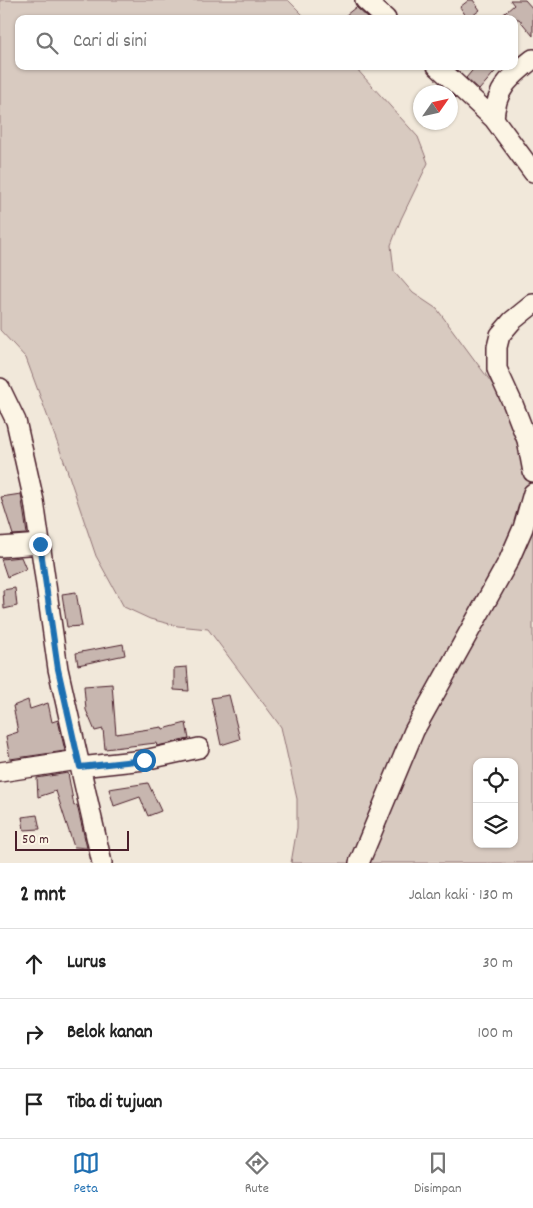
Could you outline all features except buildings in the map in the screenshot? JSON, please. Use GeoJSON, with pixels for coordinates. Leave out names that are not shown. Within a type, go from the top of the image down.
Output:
{"type":"FeatureCollection","features":[{"type":"Feature","properties":{"kind":"street"},"geometry":{"type":"LineString","coordinates":[[365,0],[382,15]]}},
{"type":"Feature","properties":{"kind":"street"},"geometry":{"type":"LineString","coordinates":[[494,119],[495,105],[502,86],[533,59]]}},
{"type":"Feature","properties":{"kind":"street"},"geometry":{"type":"LineString","coordinates":[[441,70],[494,119],[533,172]]}},
{"type":"Feature","properties":{"kind":"street"},"geometry":{"type":"LineString","coordinates":[[533,304],[512,321],[500,335],[497,347],[497,369],[514,404],[527,440],[533,472]]}},
{"type":"Feature","properties":{"kind":"street"},"geometry":{"type":"LineString","coordinates":[[0,388],[16,420],[34,501],[58,669],[102,863]]}},
{"type":"Feature","properties":{"kind":"street"},"geometry":{"type":"LineString","coordinates":[[359,863],[414,731],[509,560],[523,528],[533,493]]}},
{"type":"Feature","properties":{"kind":"street"},"geometry":{"type":"LineString","coordinates":[[0,547],[40,544]]}},
{"type":"Feature","properties":{"kind":"street"},"geometry":{"type":"LineString","coordinates":[[0,772],[144,760],[199,748]]}},
{"type":"Feature","properties":{"kind":"shaded area"},"geometry":{"type":"Polygon","coordinates":[[[0,0],[288,0],[303,15],[15,15],[15,70],[358,70],[418,137],[428,163],[401,219],[391,245],[394,271],[413,293],[437,309],[533,439],[533,863],[291,863],[297,828],[297,799],[281,727],[208,629],[178,626],[150,619],[124,607],[96,556],[26,358],[0,330],[0,0]]]}},
{"type":"Feature","properties":{"kind":"route"},"geometry":{"type":"LineString","coordinates":[[40,544],[58,669],[80,767],[144,760]]}}]}
